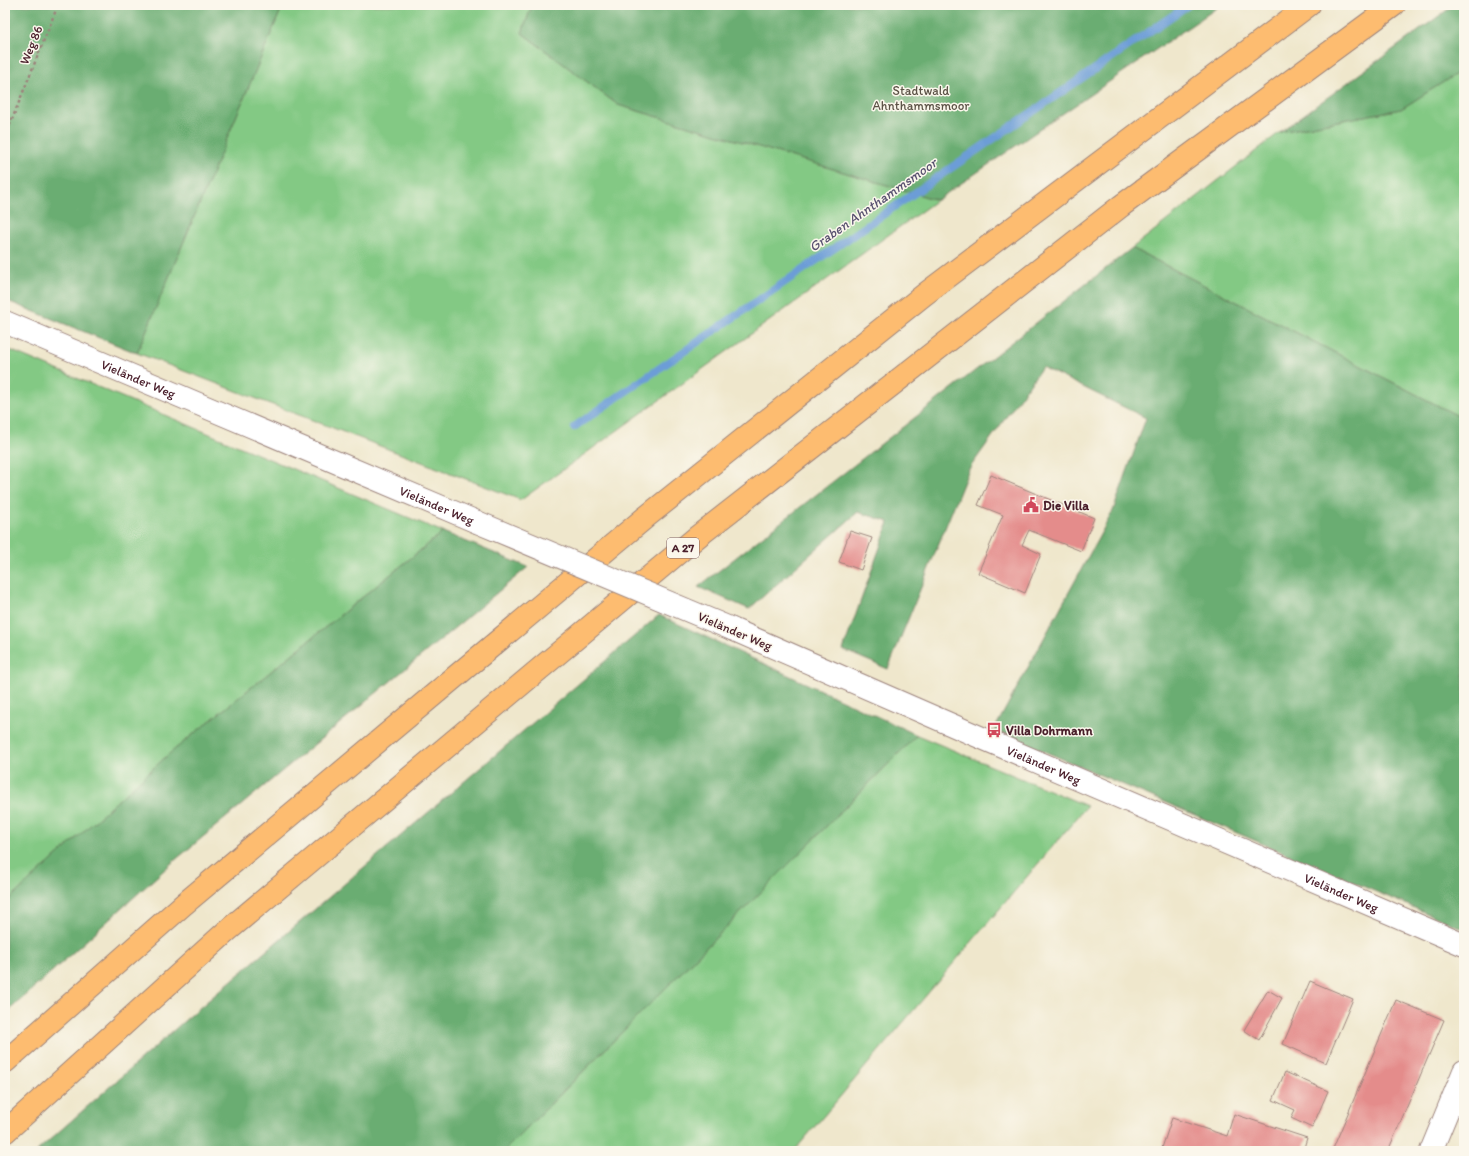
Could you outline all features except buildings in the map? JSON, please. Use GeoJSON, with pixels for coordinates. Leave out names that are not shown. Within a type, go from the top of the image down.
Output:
{"type":"FeatureCollection","features":[{"type":"Feature","properties":{"kind":"highway"},"geometry":{"type":"LineString","coordinates":[[5,1062],[184,904],[646,517],[931,289],[1309,5]]}},
{"type":"Feature","properties":{"kind":"highway","name":"A 27"},"geometry":{"type":"LineString","coordinates":[[5,1132],[228,931],[697,537],[1121,206],[1394,5]]}},
{"type":"Feature","properties":{"kind":"street","name":"Vieländer Weg"},"geometry":{"type":"LineString","coordinates":[[5,322],[732,629],[975,736],[1464,945]]}},
{"type":"Feature","properties":{"kind":"street"},"geometry":{"type":"LineString","coordinates":[[1431,1151],[1464,1071]]}},
{"type":"Feature","properties":{"kind":"path","name":"Weg 86"},"geometry":{"type":"LineString","coordinates":[[5,137],[58,5]]}},
{"type":"Feature","properties":{"kind":"green space"},"geometry":{"type":"Polygon","coordinates":[[[5,5],[283,5],[137,353],[5,300],[5,5]]]}},
{"type":"Feature","properties":{"kind":"green space"},"geometry":{"type":"Polygon","coordinates":[[[283,5],[532,5],[522,33],[618,105],[937,200],[521,500],[137,353],[283,5]]]}},
{"type":"Feature","properties":{"kind":"green space","name":"Stadtwald Ahnthammsmoor"},"geometry":{"type":"Polygon","coordinates":[[[532,5],[1221,5],[937,200],[618,105],[522,33],[532,5]]]}},
{"type":"Feature","properties":{"kind":"green space"},"geometry":{"type":"Polygon","coordinates":[[[1454,5],[1464,5],[1464,69],[1401,109],[1280,132],[1454,5]]]}},
{"type":"Feature","properties":{"kind":"green space"},"geometry":{"type":"Polygon","coordinates":[[[1464,69],[1464,419],[1132,248],[1280,132],[1401,109],[1464,69]]]}},
{"type":"Feature","properties":{"kind":"green space"},"geometry":{"type":"Polygon","coordinates":[[[1132,248],[1464,419],[1464,929],[994,730],[1113,511],[1146,418],[1042,367],[969,469],[888,669],[843,650],[889,522],[858,512],[749,609],[698,587],[1132,248]]]}},
{"type":"Feature","properties":{"kind":"green space"},"geometry":{"type":"Polygon","coordinates":[[[5,348],[443,532],[169,754],[5,903],[5,348]]]}},
{"type":"Feature","properties":{"kind":"green space"},"geometry":{"type":"Polygon","coordinates":[[[443,532],[528,567],[174,861],[5,1014],[5,903],[169,754],[443,532]]]}},
{"type":"Feature","properties":{"kind":"green space"},"geometry":{"type":"Polygon","coordinates":[[[659,615],[917,735],[504,1151],[37,1151],[183,1022],[659,615]]]}},
{"type":"Feature","properties":{"kind":"green space"},"geometry":{"type":"Polygon","coordinates":[[[917,735],[1087,806],[794,1151],[504,1151],[917,735]]]}},
{"type":"Feature","properties":{"kind":"waterway","name":"Graben Ahnthammsmoor"},"geometry":{"type":"LineString","coordinates":[[574,427],[1188,5]]}},
{"type":"Feature","properties":{"kind":"place","name":"Die Villa"},"geometry":{"type":"Point","coordinates":[1031,505]}},
{"type":"Feature","properties":{"kind":"place","name":"Villa Dohrmann"},"geometry":{"type":"Point","coordinates":[994,730]}}]}
